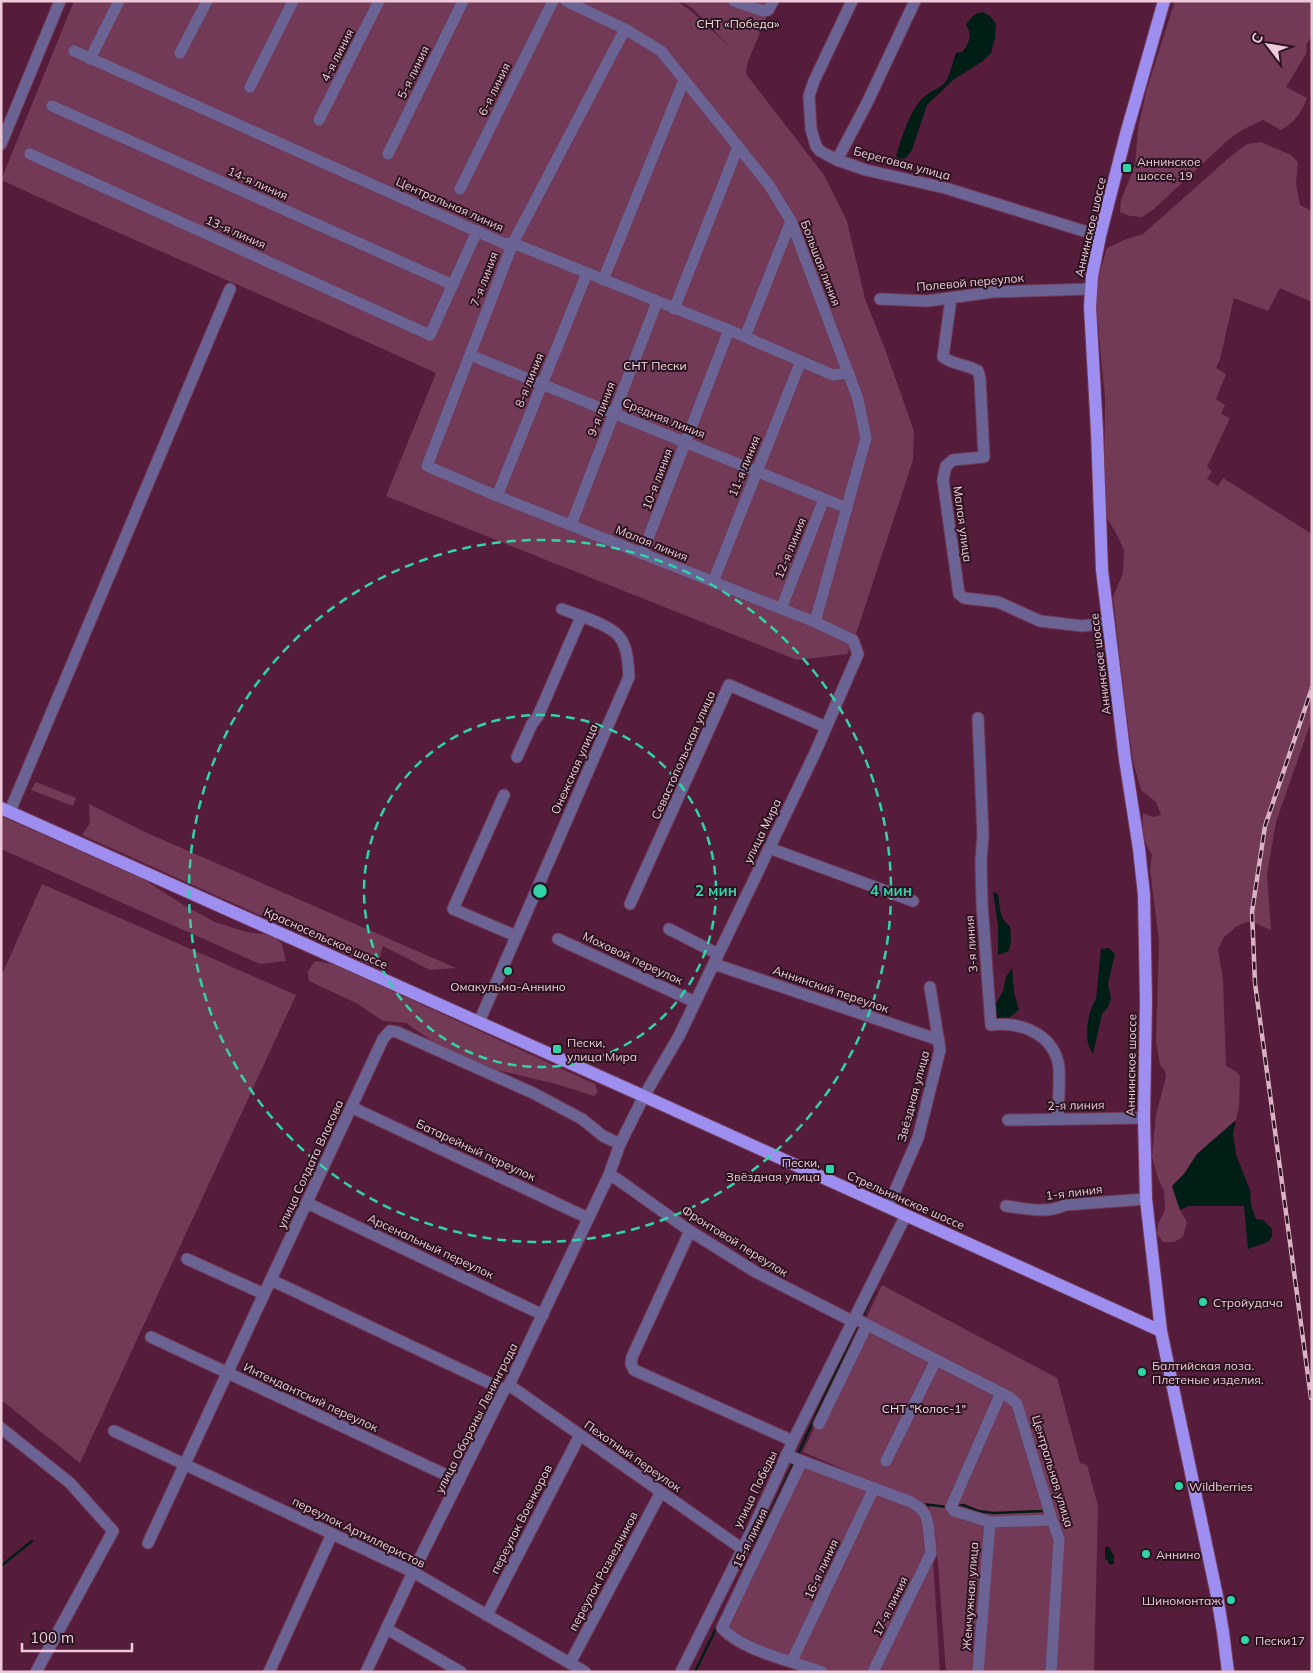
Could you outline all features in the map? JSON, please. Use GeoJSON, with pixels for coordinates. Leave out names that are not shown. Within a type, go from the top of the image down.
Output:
{"type":"FeatureCollection","features":[{"type":"Feature","properties":{"kind":"main road","name":"Аннинское шоссе"},"geometry":{"type":"LineString","coordinates":[[1164,1],[1126,134],[1100,236],[1092,276],[1090,307],[1097,422],[1102,570],[1144,895],[1146,1199],[1161,1331],[1216,1596],[1228,1672]]}},
{"type":"Feature","properties":{"kind":"main road","name":"Красносельское шоссе"},"geometry":{"type":"LineString","coordinates":[[5,810],[642,1095]]}},
{"type":"Feature","properties":{"kind":"main road","name":"Стрельнинское шоссе"},"geometry":{"type":"LineString","coordinates":[[642,1095],[1161,1331]]}},
{"type":"Feature","properties":{"kind":"street"},"geometry":{"type":"LineString","coordinates":[[1,144],[60,1]]}},
{"type":"Feature","properties":{"kind":"street"},"geometry":{"type":"LineString","coordinates":[[90,58],[119,1]]}},
{"type":"Feature","properties":{"kind":"street"},"geometry":{"type":"LineString","coordinates":[[180,53],[207,1]]}},
{"type":"Feature","properties":{"kind":"street"},"geometry":{"type":"LineString","coordinates":[[250,87],[293,1]]}},
{"type":"Feature","properties":{"kind":"street","name":"4-я линия"},"geometry":{"type":"LineString","coordinates":[[319,120],[379,1]]}},
{"type":"Feature","properties":{"kind":"street","name":"5-я линия"},"geometry":{"type":"LineString","coordinates":[[388,154],[463,1]]}},
{"type":"Feature","properties":{"kind":"street","name":"6-я линия"},"geometry":{"type":"LineString","coordinates":[[460,189],[553,1]]}},
{"type":"Feature","properties":{"kind":"street","name":"Большая линия"},"geometry":{"type":"LineString","coordinates":[[566,1],[624,29],[661,51],[769,185],[791,220],[858,399],[866,438],[815,622]]}},
{"type":"Feature","properties":{"kind":"street"},"geometry":{"type":"LineString","coordinates":[[734,1],[763,11],[770,6]]}},
{"type":"Feature","properties":{"kind":"street"},"geometry":{"type":"LineString","coordinates":[[837,160],[820,151],[816,146],[811,129],[809,96],[814,80],[852,1]]}},
{"type":"Feature","properties":{"kind":"street","name":"Береговая улица"},"geometry":{"type":"LineString","coordinates":[[915,1],[867,103],[837,160],[866,170],[944,188],[1100,236]]}},
{"type":"Feature","properties":{"kind":"street","name":"7-я линия"},"geometry":{"type":"LineString","coordinates":[[427,466],[513,243],[624,29]]}},
{"type":"Feature","properties":{"kind":"street","name":"Центральная линия"},"geometry":{"type":"LineString","coordinates":[[74,52],[505,244],[513,243],[729,330],[833,375],[849,374]]}},
{"type":"Feature","properties":{"kind":"street"},"geometry":{"type":"LineString","coordinates":[[603,280],[684,80]]}},
{"type":"Feature","properties":{"kind":"street","name":"14-я линия"},"geometry":{"type":"LineString","coordinates":[[52,106],[453,285]]}},
{"type":"Feature","properties":{"kind":"street"},"geometry":{"type":"LineString","coordinates":[[674,309],[738,147]]}},
{"type":"Feature","properties":{"kind":"street","name":"13-я линия"},"geometry":{"type":"LineString","coordinates":[[30,154],[430,335],[453,285]]}},
{"type":"Feature","properties":{"kind":"street"},"geometry":{"type":"LineString","coordinates":[[745,337],[791,220]]}},
{"type":"Feature","properties":{"kind":"street"},"geometry":{"type":"LineString","coordinates":[[453,285],[477,231]]}},
{"type":"Feature","properties":{"kind":"street","name":"8-я линия"},"geometry":{"type":"LineString","coordinates":[[497,496],[587,274]]}},
{"type":"Feature","properties":{"kind":"street"},"geometry":{"type":"LineString","coordinates":[[5,810],[230,289]]}},
{"type":"Feature","properties":{"kind":"street","name":"Полевой переулок"},"geometry":{"type":"LineString","coordinates":[[880,299],[927,301],[993,292],[1091,289]]}},
{"type":"Feature","properties":{"kind":"street","name":"Малая улица"},"geometry":{"type":"LineString","coordinates":[[952,298],[943,357],[949,362],[978,371],[984,457],[953,460],[946,466],[943,480],[959,594],[964,598],[998,602],[1040,621],[1082,626],[1109,623]]}},
{"type":"Feature","properties":{"kind":"street","name":"9-я линия"},"geometry":{"type":"LineString","coordinates":[[571,525],[658,302]]}},
{"type":"Feature","properties":{"kind":"street","name":"10-я линия"},"geometry":{"type":"LineString","coordinates":[[642,554],[729,330]]}},
{"type":"Feature","properties":{"kind":"street","name":"Средняя линия"},"geometry":{"type":"LineString","coordinates":[[470,355],[847,508]]}},
{"type":"Feature","properties":{"kind":"street","name":"11-я линия"},"geometry":{"type":"LineString","coordinates":[[713,582],[800,361]]}},
{"type":"Feature","properties":{"kind":"street","name":"Малая линия"},"geometry":{"type":"LineString","coordinates":[[427,466],[497,496],[815,622],[853,640],[858,654]]}},
{"type":"Feature","properties":{"kind":"street","name":"12-я линия"},"geometry":{"type":"LineString","coordinates":[[781,609],[824,498]]}},
{"type":"Feature","properties":{"kind":"street","name":"Онежская улица"},"geometry":{"type":"LineString","coordinates":[[479,1022],[629,677],[628,659],[621,638],[611,629],[562,609]]}},
{"type":"Feature","properties":{"kind":"street"},"geometry":{"type":"LineString","coordinates":[[517,757],[532,724],[538,716],[581,617]]}},
{"type":"Feature","properties":{"kind":"street","name":"улица Мира"},"geometry":{"type":"LineString","coordinates":[[620,1144],[642,1095],[679,1036],[826,727],[858,654]]}},
{"type":"Feature","properties":{"kind":"street","name":"Севастопольская улица"},"geometry":{"type":"LineString","coordinates":[[630,904],[729,685],[826,727]]}},
{"type":"Feature","properties":{"kind":"street","name":"3-я линия"},"geometry":{"type":"LineString","coordinates":[[978,718],[984,835],[981,860],[982,904],[990,1026],[1000,1024],[1017,1025],[1032,1030],[1054,1051],[1058,1068],[1058,1119]]}},
{"type":"Feature","properties":{"kind":"street"},"geometry":{"type":"LineString","coordinates":[[504,795],[454,909],[516,936]]}},
{"type":"Feature","properties":{"kind":"street"},"geometry":{"type":"LineString","coordinates":[[769,848],[914,902]]}},
{"type":"Feature","properties":{"kind":"street","name":"Аннинский переулок"},"geometry":{"type":"LineString","coordinates":[[669,930],[716,959],[939,1040]]}},
{"type":"Feature","properties":{"kind":"street","name":"Моховой переулок"},"geometry":{"type":"LineString","coordinates":[[558,939],[695,1002]]}},
{"type":"Feature","properties":{"kind":"street","name":"Звёздная улица"},"geometry":{"type":"LineString","coordinates":[[888,1208],[918,1138],[940,1050],[930,987]]}},
{"type":"Feature","properties":{"kind":"street","name":"улица Солдата Власова"},"geometry":{"type":"LineString","coordinates":[[148,1543],[383,1039],[390,1031],[397,1032],[533,1093],[582,1119],[603,1136],[620,1144]]}},
{"type":"Feature","properties":{"kind":"street","name":"Батарейный переулок"},"geometry":{"type":"LineString","coordinates":[[352,1107],[588,1218]]}},
{"type":"Feature","properties":{"kind":"street","name":"2-я линия"},"geometry":{"type":"LineString","coordinates":[[1008,1120],[1144,1118]]}},
{"type":"Feature","properties":{"kind":"street","name":"улица Обороны Ленинграда"},"geometry":{"type":"LineString","coordinates":[[366,1672],[413,1572],[543,1315],[609,1175],[620,1144]]}},
{"type":"Feature","properties":{"kind":"street","name":"Фронтовой переулок"},"geometry":{"type":"LineString","coordinates":[[609,1175],[690,1231],[754,1271],[853,1320]]}},
{"type":"Feature","properties":{"kind":"street","name":"1-я линия"},"geometry":{"type":"LineString","coordinates":[[1006,1206],[1055,1210],[1065,1205],[1146,1199]]}},
{"type":"Feature","properties":{"kind":"street","name":"Арсенальный переулок"},"geometry":{"type":"LineString","coordinates":[[307,1203],[543,1315]]}},
{"type":"Feature","properties":{"kind":"street","name":"улица Победы"},"geometry":{"type":"LineString","coordinates":[[681,1672],[741,1548],[754,1526],[786,1455],[906,1215]]}},
{"type":"Feature","properties":{"kind":"street"},"geometry":{"type":"LineString","coordinates":[[690,1231],[632,1357],[631,1364],[634,1370],[793,1441]]}},
{"type":"Feature","properties":{"kind":"street"},"geometry":{"type":"LineString","coordinates":[[187,1259],[264,1294]]}},
{"type":"Feature","properties":{"kind":"street","name":"Пехотный переулок"},"geometry":{"type":"LineString","coordinates":[[271,1280],[507,1388],[580,1436],[741,1548]]}},
{"type":"Feature","properties":{"kind":"street","name":"Центральная улица"},"geometry":{"type":"LineString","coordinates":[[853,1320],[868,1325],[1001,1393],[1017,1404],[1052,1520],[1060,1539],[1051,1672]]}},
{"type":"Feature","properties":{"kind":"street"},"geometry":{"type":"LineString","coordinates":[[819,1424],[868,1325]]}},
{"type":"Feature","properties":{"kind":"street","name":"Интендантский переулок"},"geometry":{"type":"LineString","coordinates":[[151,1337],[459,1481]]}},
{"type":"Feature","properties":{"kind":"street"},"geometry":{"type":"LineString","coordinates":[[886,1461],[936,1360]]}},
{"type":"Feature","properties":{"kind":"street"},"geometry":{"type":"LineString","coordinates":[[1001,1393],[951,1507],[954,1511],[990,1522],[1052,1520]]}},
{"type":"Feature","properties":{"kind":"street"},"geometry":{"type":"LineString","coordinates":[[1,1428],[70,1483],[112,1531],[36,1672]]}},
{"type":"Feature","properties":{"kind":"street","name":"переулок Артиллеристов"},"geometry":{"type":"LineString","coordinates":[[114,1432],[413,1572],[585,1672]]}},
{"type":"Feature","properties":{"kind":"street","name":"переулок Военкоров"},"geometry":{"type":"LineString","coordinates":[[488,1615],[580,1436]]}},
{"type":"Feature","properties":{"kind":"street"},"geometry":{"type":"LineString","coordinates":[[786,1455],[874,1488]]}},
{"type":"Feature","properties":{"kind":"street","name":"15-я линия"},"geometry":{"type":"LineString","coordinates":[[792,1661],[754,1649],[730,1636],[722,1628],[802,1461]]}},
{"type":"Feature","properties":{"kind":"street","name":"17-я линия"},"geometry":{"type":"LineString","coordinates":[[873,1672],[931,1553],[928,1524],[925,1514],[920,1508],[911,1502],[874,1488]]}},
{"type":"Feature","properties":{"kind":"street","name":"16-я линия"},"geometry":{"type":"LineString","coordinates":[[792,1661],[874,1488]]}},
{"type":"Feature","properties":{"kind":"street","name":"переулок Разведчиков"},"geometry":{"type":"LineString","coordinates":[[570,1663],[661,1492]]}},
{"type":"Feature","properties":{"kind":"street","name":"Жемчужная улица"},"geometry":{"type":"LineString","coordinates":[[978,1672],[990,1522]]}},
{"type":"Feature","properties":{"kind":"street"},"geometry":{"type":"LineString","coordinates":[[269,1672],[332,1534]]}},
{"type":"Feature","properties":{"kind":"street"},"geometry":{"type":"LineString","coordinates":[[387,1629],[461,1672]]}},
{"type":"Feature","properties":{"kind":"street"},"geometry":{"type":"LineString","coordinates":[[792,1661],[822,1672]]}},
{"type":"Feature","properties":{"kind":"green space","name":"СНТ Пески"},"geometry":{"type":"Polygon","coordinates":[[[74,1],[677,1],[691,11],[732,49],[693,9],[681,1],[773,1],[747,64],[746,74],[824,175],[847,221],[865,299],[914,431],[913,460],[858,628],[847,654],[797,660],[386,496],[436,373],[1,180],[74,1]]]}},
{"type":"Feature","properties":{"kind":"green space"},"geometry":{"type":"Polygon","coordinates":[[[1175,1],[1312,1],[1312,36],[1307,43],[1306,54],[1286,87],[1307,98],[1297,117],[1286,127],[1281,130],[1263,120],[1242,130],[1228,140],[1154,209],[1142,217],[1130,216],[1120,212],[1121,200],[1135,165],[1138,128],[1147,88],[1175,1]]]}},
{"type":"Feature","properties":{"kind":"green space"},"geometry":{"type":"Polygon","coordinates":[[[1261,142],[1291,155],[1298,162],[1296,183],[1300,205],[1312,211],[1312,302],[1280,288],[1268,311],[1234,298],[1220,359],[1216,368],[1226,374],[1216,399],[1225,405],[1221,414],[1230,418],[1207,467],[1212,471],[1207,479],[1218,486],[1223,478],[1312,534],[1312,719],[1276,822],[1267,874],[1271,930],[1255,923],[1247,922],[1237,926],[1224,937],[1218,949],[1223,980],[1226,1066],[1237,1072],[1240,1077],[1239,1106],[1236,1120],[1197,1154],[1184,1174],[1172,1186],[1180,1210],[1187,1222],[1183,1237],[1174,1242],[1163,1242],[1157,1234],[1158,1224],[1165,1210],[1164,1191],[1152,1157],[1156,1114],[1166,1077],[1165,1071],[1160,1065],[1156,1042],[1159,941],[1150,869],[1152,855],[1145,840],[1142,824],[1143,813],[1153,817],[1161,815],[1156,802],[1141,790],[1133,761],[1125,703],[1113,597],[1123,573],[1124,550],[1108,520],[1104,506],[1105,397],[1096,303],[1096,284],[1107,248],[1143,234],[1231,156],[1247,144],[1261,142]]]}},
{"type":"Feature","properties":{"kind":"green space"},"geometry":{"type":"Polygon","coordinates":[[[36,782],[76,798],[73,806],[31,790],[36,782]]]}},
{"type":"Feature","properties":{"kind":"green space"},"geometry":{"type":"Polygon","coordinates":[[[89,804],[145,832],[456,968],[430,970],[383,946],[377,968],[82,835],[90,823],[89,804]]]}},
{"type":"Feature","properties":{"kind":"green space"},"geometry":{"type":"Polygon","coordinates":[[[1,816],[145,880],[185,906],[215,922],[246,932],[272,935],[282,944],[286,961],[260,964],[1,849],[1,816]]]}},
{"type":"Feature","properties":{"kind":"green space"},"geometry":{"type":"Polygon","coordinates":[[[42,884],[296,995],[80,1463],[1,1400],[1,977],[42,884]]]}},
{"type":"Feature","properties":{"kind":"green space"},"geometry":{"type":"Polygon","coordinates":[[[315,961],[333,964],[595,1084],[598,1092],[594,1096],[556,1084],[497,1070],[439,1046],[406,1023],[383,1021],[356,1003],[309,981],[308,971],[315,961]]]}},
{"type":"Feature","properties":{"kind":"green space","name":"СНТ \"Колос-1\""},"geometry":{"type":"Polygon","coordinates":[[[882,1285],[1057,1378],[1080,1463],[1087,1465],[1098,1506],[1094,1672],[946,1672],[936,1536],[929,1506],[803,1452],[882,1285]]]}},
{"type":"Feature","properties":{"kind":"green space"},"geometry":{"type":"Polygon","coordinates":[[[805,1465],[908,1505],[924,1517],[933,1559],[940,1672],[829,1672],[756,1645],[726,1628],[805,1465]]]}},
{"type":"Feature","properties":{"kind":"shaded area"},"geometry":{"type":"Polygon","coordinates":[[[983,12],[991,17],[996,24],[991,53],[983,61],[953,80],[927,105],[912,150],[906,158],[900,159],[896,156],[913,112],[923,98],[946,81],[956,53],[962,52],[967,46],[970,35],[966,25],[973,16],[983,12]]]}},
{"type":"Feature","properties":{"kind":"shaded area"},"geometry":{"type":"Polygon","coordinates":[[[993,892],[998,894],[1002,916],[1010,926],[1011,941],[1009,951],[998,955],[998,926],[993,892]]]}},
{"type":"Feature","properties":{"kind":"shaded area"},"geometry":{"type":"Polygon","coordinates":[[[1109,948],[1115,954],[1108,984],[1111,998],[1108,1007],[1102,1014],[1093,1054],[1087,1038],[1088,1020],[1096,999],[1101,949],[1109,948]]]}},
{"type":"Feature","properties":{"kind":"shaded area"},"geometry":{"type":"Polygon","coordinates":[[[1012,968],[1014,992],[1019,1010],[1010,1017],[994,1020],[993,1009],[1003,991],[1006,977],[1012,968]]]}},
{"type":"Feature","properties":{"kind":"shaded area"},"geometry":{"type":"Polygon","coordinates":[[[1236,1120],[1233,1133],[1236,1155],[1250,1190],[1251,1205],[1256,1219],[1263,1220],[1272,1229],[1272,1236],[1268,1242],[1248,1249],[1244,1206],[1189,1206],[1180,1210],[1172,1186],[1184,1174],[1197,1154],[1236,1120]]]}},
{"type":"Feature","properties":{"kind":"shaded area"},"geometry":{"type":"Polygon","coordinates":[[[1105,1547],[1109,1547],[1114,1556],[1114,1564],[1109,1565],[1108,1560],[1105,1559],[1105,1547]]]}},
{"type":"Feature","properties":{"kind":"waterway"},"geometry":{"type":"LineString","coordinates":[[862,1317],[875,1290]]}},
{"type":"Feature","properties":{"kind":"waterway"},"geometry":{"type":"LineString","coordinates":[[798,1454],[858,1324]]}},
{"type":"Feature","properties":{"kind":"waterway"},"geometry":{"type":"LineString","coordinates":[[757,1542],[794,1462]]}},
{"type":"Feature","properties":{"kind":"waterway"},"geometry":{"type":"LineString","coordinates":[[922,1504],[948,1507]]}},
{"type":"Feature","properties":{"kind":"waterway"},"geometry":{"type":"LineString","coordinates":[[955,1507],[963,1505],[978,1511],[993,1513],[1044,1511]]}},
{"type":"Feature","properties":{"kind":"waterway"},"geometry":{"type":"LineString","coordinates":[[1,1566],[32,1541]]}},
{"type":"Feature","properties":{"kind":"waterway"},"geometry":{"type":"LineString","coordinates":[[695,1672],[717,1626]]}},
{"type":"Feature","properties":{"kind":"railway"},"geometry":{"type":"LineString","coordinates":[[1311,1398],[1255,983],[1252,912],[1265,826],[1312,688]]}},
{"type":"Feature","properties":{"kind":"place","name":"Аннинское шоссе, 19"},"geometry":{"type":"Point","coordinates":[1127,168]}},
{"type":"Feature","properties":{"kind":"place","name":"Омакульма-Аннино"},"geometry":{"type":"Point","coordinates":[508,971]}},
{"type":"Feature","properties":{"kind":"place","name":"Пески, улица Мира"},"geometry":{"type":"Point","coordinates":[557,1049]}},
{"type":"Feature","properties":{"kind":"place","name":"Пески, Звёздная улица"},"geometry":{"type":"Point","coordinates":[830,1169]}},
{"type":"Feature","properties":{"kind":"place","name":"Стройудача"},"geometry":{"type":"Point","coordinates":[1203,1302]}},
{"type":"Feature","properties":{"kind":"place","name":"Балтийская лоза. Плетеные изделия."},"geometry":{"type":"Point","coordinates":[1142,1372]}},
{"type":"Feature","properties":{"kind":"place","name":"Wildberries"},"geometry":{"type":"Point","coordinates":[1179,1486]}},
{"type":"Feature","properties":{"kind":"place","name":"Аннино"},"geometry":{"type":"Point","coordinates":[1146,1554]}},
{"type":"Feature","properties":{"kind":"place","name":"Шиномонтаж"},"geometry":{"type":"Point","coordinates":[1231,1600]}},
{"type":"Feature","properties":{"kind":"place","name":"Пески17"},"geometry":{"type":"Point","coordinates":[1245,1640]}},
{"type":"Feature","properties":{"kind":"park label","name":"СНТ «Победа»"},"geometry":{"type":"Point","coordinates":[738,23]}}]}
